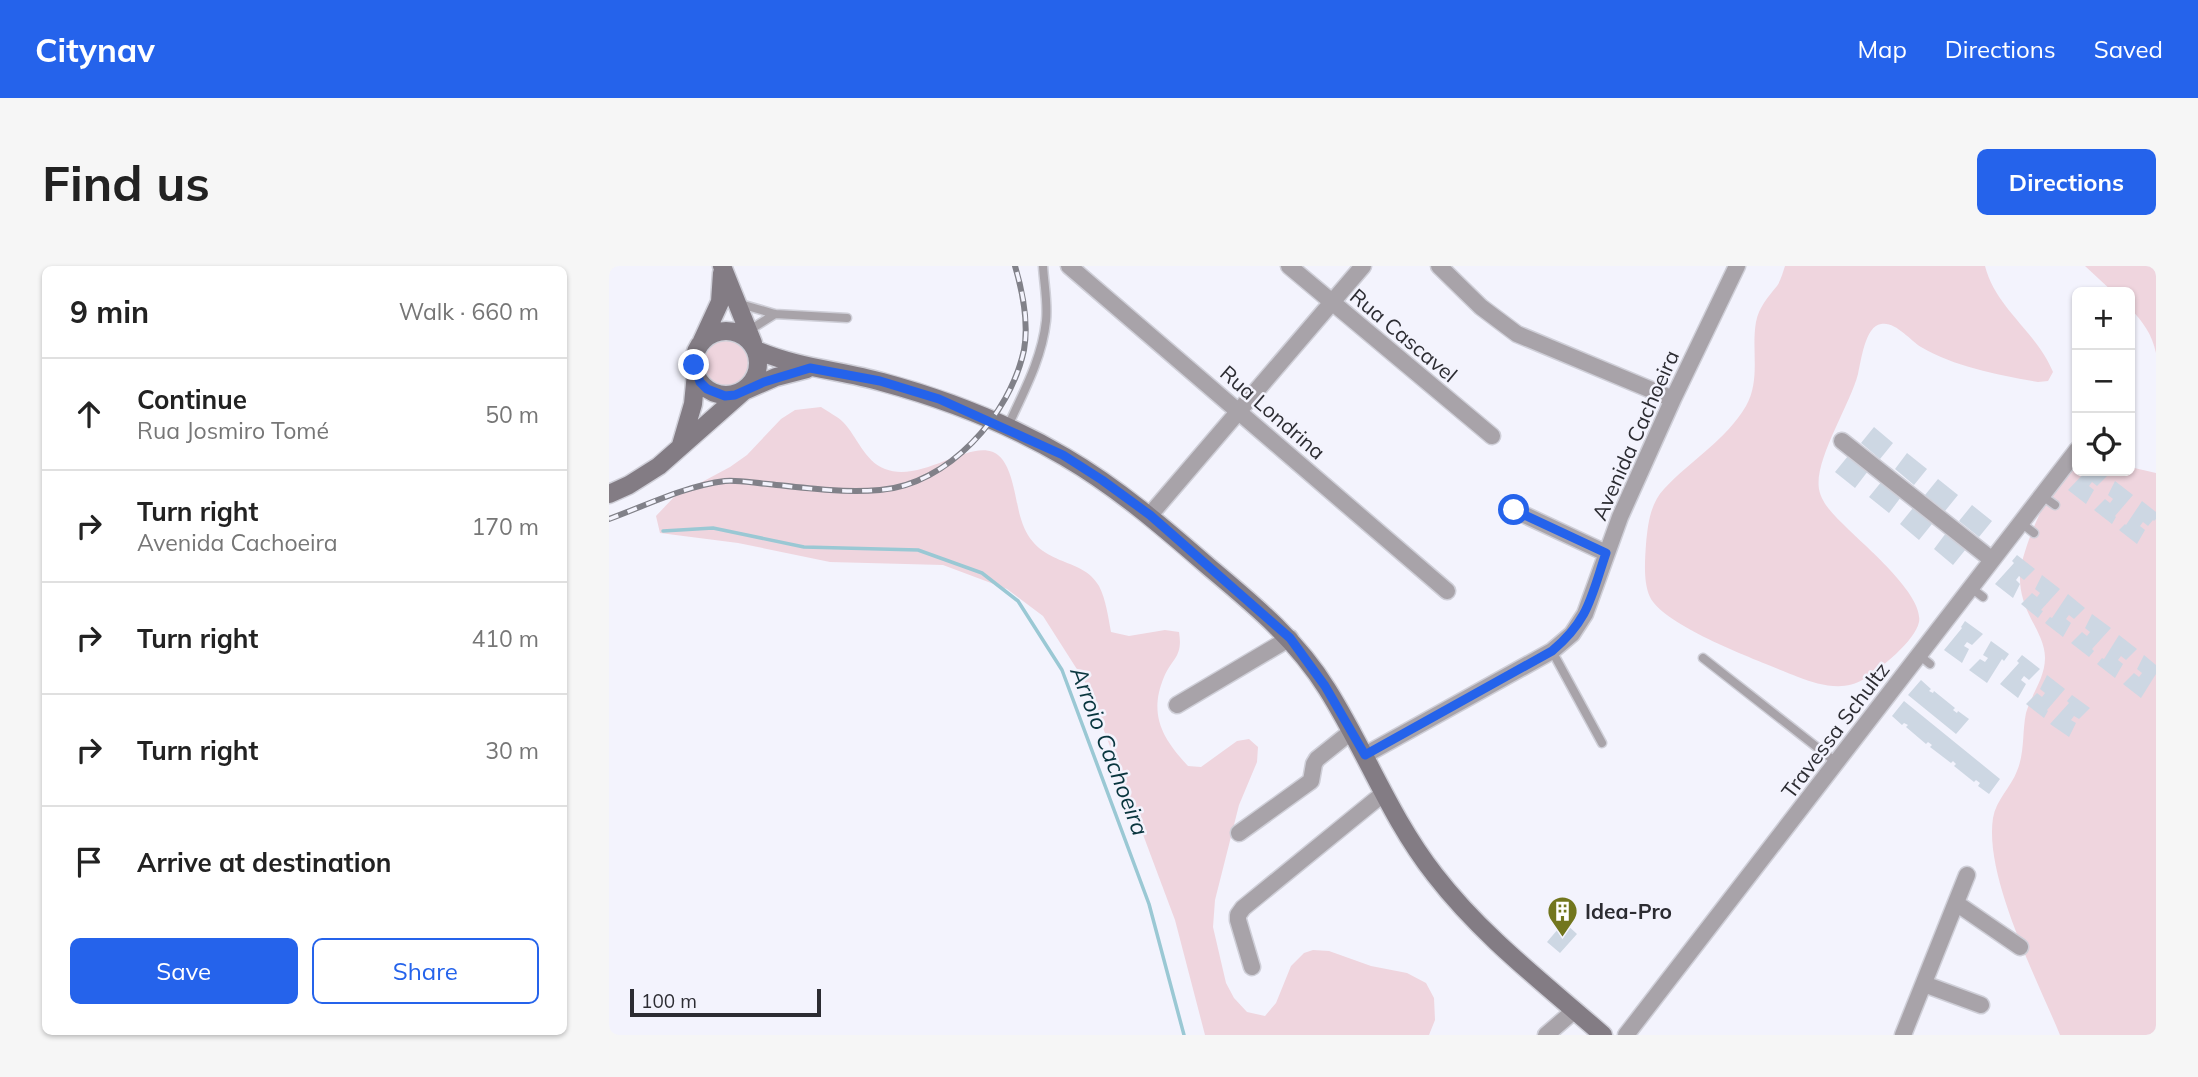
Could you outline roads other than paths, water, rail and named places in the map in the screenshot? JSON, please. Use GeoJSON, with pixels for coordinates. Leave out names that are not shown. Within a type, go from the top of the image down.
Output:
{"type":"FeatureCollection","features":[{"type":"Feature","properties":{"kind":"main road"},"geometry":{"type":"LineString","coordinates":[[609,494],[645,476],[751,385],[759,368],[756,350],[722,266]]}},
{"type":"Feature","properties":{"kind":"main road"},"geometry":{"type":"LineString","coordinates":[[681,446],[694,404],[695,356],[720,302],[722,266]]}},
{"type":"Feature","properties":{"kind":"main road"},"geometry":{"type":"LineString","coordinates":[[702,341],[721,331],[731,331],[750,341],[756,350],[782,361],[880,381],[939,399],[1063,455],[1150,515],[1290,638],[1325,686],[1384,793],[1434,874],[1479,926],[1603,1035]]}},
{"type":"Feature","properties":{"kind":"main road"},"geometry":{"type":"LineString","coordinates":[[696,373],[700,382],[715,394],[735,395],[776,377],[810,368]]}},
{"type":"Feature","properties":{"kind":"street","name":"Rua Londrina"},"geometry":{"type":"LineString","coordinates":[[1069,266],[1447,591]]}},
{"type":"Feature","properties":{"kind":"street","name":"Rua Cascavel"},"geometry":{"type":"LineString","coordinates":[[1289,266],[1492,436]]}},
{"type":"Feature","properties":{"kind":"street"},"geometry":{"type":"LineString","coordinates":[[1150,515],[1363,266]]}},
{"type":"Feature","properties":{"kind":"street"},"geometry":{"type":"LineString","coordinates":[[1439,266],[1481,307],[1517,334],[1672,399]]}},
{"type":"Feature","properties":{"kind":"street","name":"Avenida Cachoeira"},"geometry":{"type":"LineString","coordinates":[[1365,755],[1552,651],[1572,634],[1585,614],[1606,553],[1672,399],[1736,266]]}},
{"type":"Feature","properties":{"kind":"street"},"geometry":{"type":"LineString","coordinates":[[1842,441],[1991,559]]}},
{"type":"Feature","properties":{"kind":"street","name":"Travessa Schultz"},"geometry":{"type":"LineString","coordinates":[[1626,1035],[1837,763],[1898,693],[1976,592],[1991,559],[2072,456]]}},
{"type":"Feature","properties":{"kind":"street"},"geometry":{"type":"LineString","coordinates":[[1514,510],[1606,553]]}},
{"type":"Feature","properties":{"kind":"street"},"geometry":{"type":"LineString","coordinates":[[1177,705],[1290,638]]}},
{"type":"Feature","properties":{"kind":"street"},"geometry":{"type":"LineString","coordinates":[[1239,833],[1311,781],[1317,759],[1352,731]]}},
{"type":"Feature","properties":{"kind":"street"},"geometry":{"type":"LineString","coordinates":[[1252,967],[1238,920],[1243,908],[1384,793]]}},
{"type":"Feature","properties":{"kind":"street"},"geometry":{"type":"LineString","coordinates":[[1903,1035],[1967,875]]}},
{"type":"Feature","properties":{"kind":"street"},"geometry":{"type":"LineString","coordinates":[[1956,903],[2020,947]]}},
{"type":"Feature","properties":{"kind":"street"},"geometry":{"type":"LineString","coordinates":[[1924,984],[1981,1005]]}},
{"type":"Feature","properties":{"kind":"street"},"geometry":{"type":"LineString","coordinates":[[1546,1035],[1574,1010]]}},
{"type":"Feature","properties":{"kind":"lane"},"geometry":{"type":"LineString","coordinates":[[1006,428],[1041,349],[1047,318],[1043,266]]}},
{"type":"Feature","properties":{"kind":"lane"},"geometry":{"type":"LineString","coordinates":[[737,303],[775,314],[847,318]]}},
{"type":"Feature","properties":{"kind":"lane"},"geometry":{"type":"LineString","coordinates":[[748,331],[775,314]]}},
{"type":"Feature","properties":{"kind":"lane"},"geometry":{"type":"LineString","coordinates":[[2041,495],[2055,505]]}},
{"type":"Feature","properties":{"kind":"lane"},"geometry":{"type":"LineString","coordinates":[[2020,522],[2034,533]]}},
{"type":"Feature","properties":{"kind":"lane"},"geometry":{"type":"LineString","coordinates":[[1552,651],[1602,743]]}},
{"type":"Feature","properties":{"kind":"lane"},"geometry":{"type":"LineString","coordinates":[[1703,658],[1837,763]]}},
{"type":"Feature","properties":{"kind":"waterway","name":"Arroio Cachoeira"},"geometry":{"type":"LineString","coordinates":[[663,531],[713,528],[804,547],[918,550],[982,573],[1018,601],[1062,670],[1149,904],[1184,1035]]}},
{"type":"Feature","properties":{"kind":"railway"},"geometry":{"type":"LineString","coordinates":[[609,519],[710,483],[741,481],[824,490],[880,490],[905,485],[952,461],[990,422],[1017,374],[1024,350],[1026,329],[1023,297],[1015,266]]}},
{"type":"Feature","properties":{"kind":"place","name":"Idea-Pro"},"geometry":{"type":"Point","coordinates":[1562,938]}}]}
